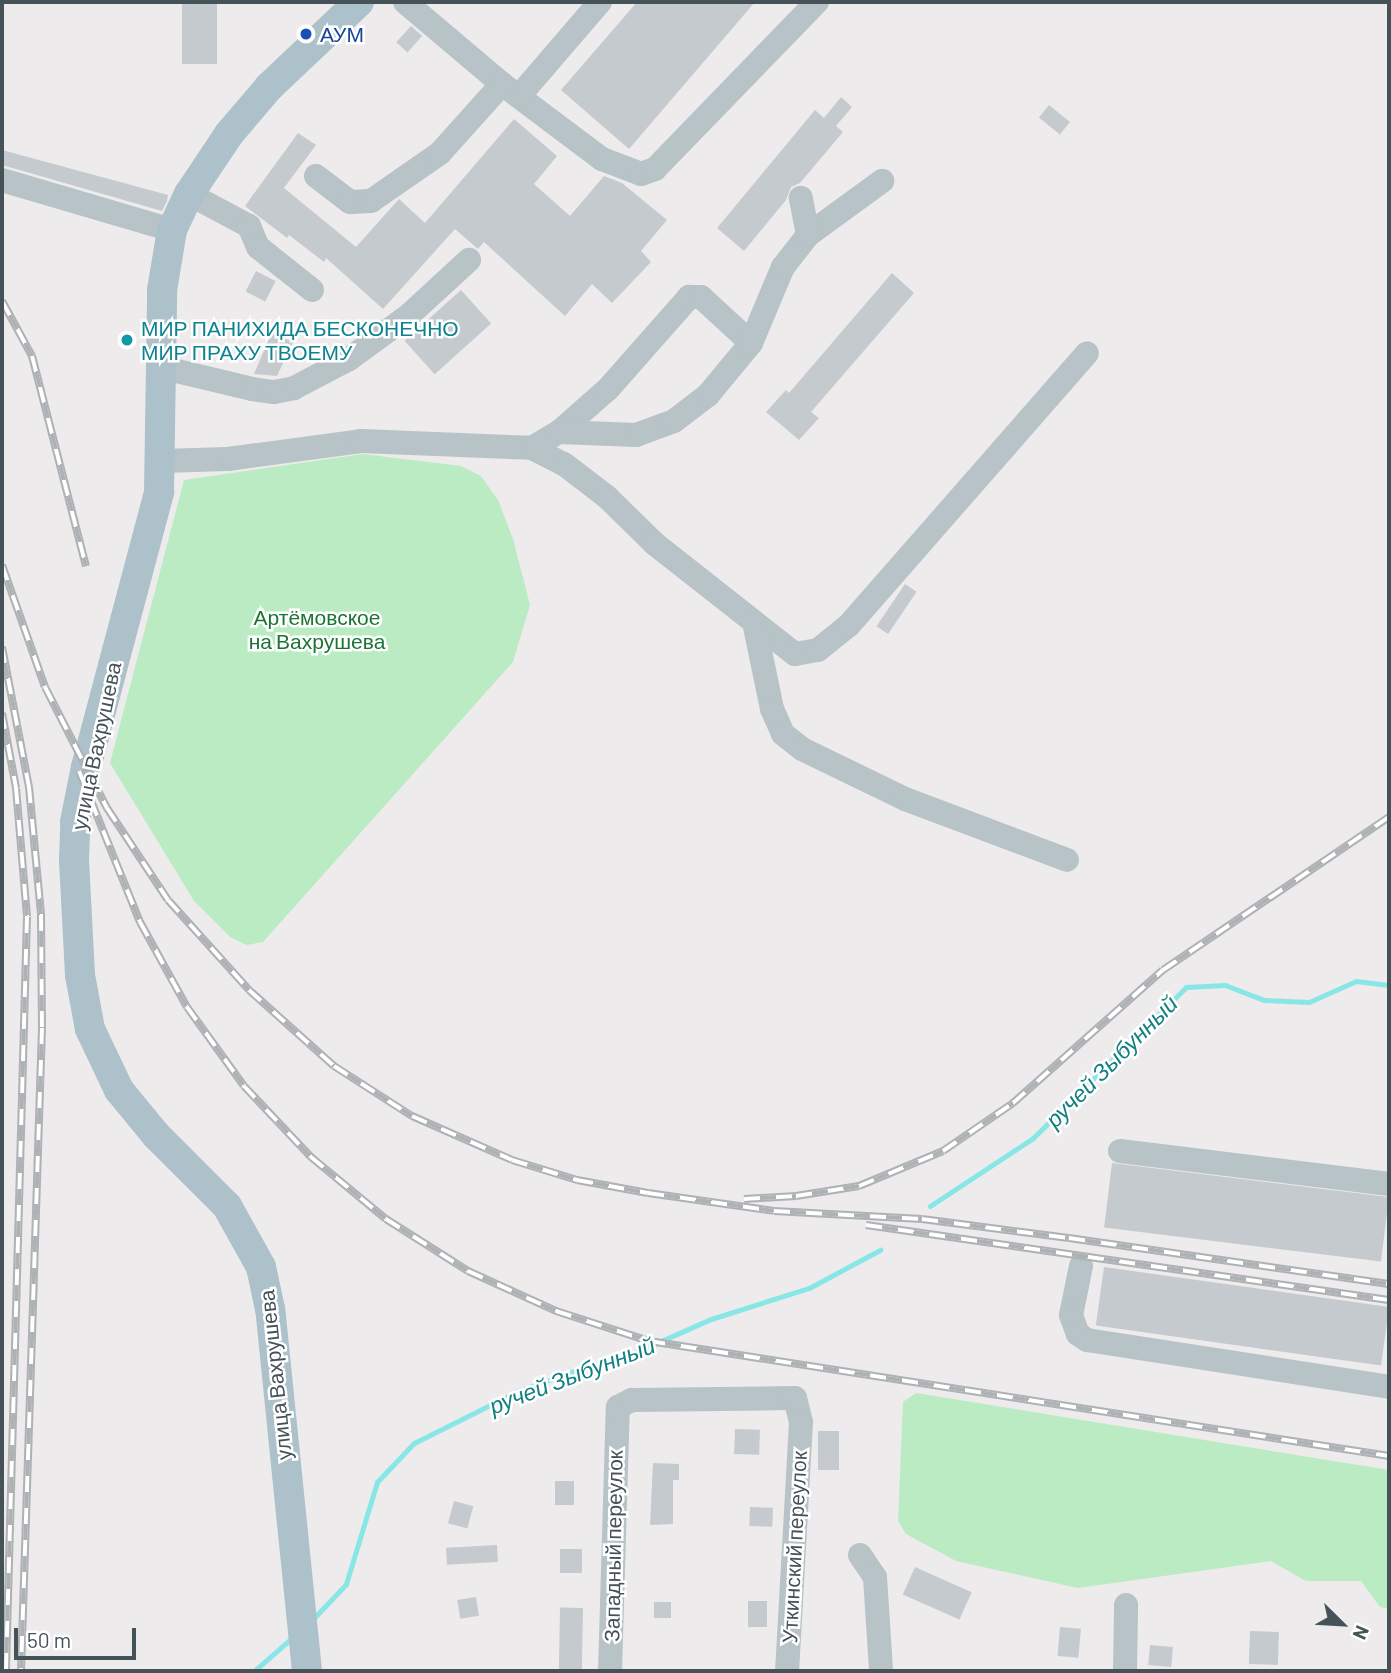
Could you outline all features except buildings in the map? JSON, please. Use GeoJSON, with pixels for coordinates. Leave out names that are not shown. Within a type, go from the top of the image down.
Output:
{"type":"FeatureCollection","features":[{"type":"Feature","properties":{"kind":"main road","name":"улица Вахрушева"},"geometry":{"type":"LineString","coordinates":[[307,1671],[270,1308],[261,1267],[227,1206],[156,1135],[119,1090],[90,1029],[80,975],[75,916],[75,822],[155,514],[162,461],[162,290],[172,230],[189,194],[229,134],[269,88],[359,2]]}},
{"type":"Feature","properties":{"kind":"street"},"geometry":{"type":"LineString","coordinates":[[405,2],[511,90],[602,159],[641,174],[656,169],[817,2]]}},
{"type":"Feature","properties":{"kind":"street"},"geometry":{"type":"LineString","coordinates":[[316,176],[350,202],[370,201],[440,153],[511,90],[600,2]]}},
{"type":"Feature","properties":{"kind":"street"},"geometry":{"type":"LineString","coordinates":[[2,180],[172,230]]}},
{"type":"Feature","properties":{"kind":"street"},"geometry":{"type":"LineString","coordinates":[[559,432],[636,435],[674,421],[709,395],[751,342],[783,267],[808,235],[882,181]]}},
{"type":"Feature","properties":{"kind":"street"},"geometry":{"type":"LineString","coordinates":[[189,194],[249,226],[258,247],[312,290]]}},
{"type":"Feature","properties":{"kind":"street"},"geometry":{"type":"LineString","coordinates":[[801,198],[808,235]]}},
{"type":"Feature","properties":{"kind":"street"},"geometry":{"type":"LineString","coordinates":[[160,367],[252,389],[274,392],[294,388],[349,359],[408,316],[469,260]]}},
{"type":"Feature","properties":{"kind":"street"},"geometry":{"type":"LineString","coordinates":[[532,448],[559,432],[608,389],[689,297],[701,298],[751,342]]}},
{"type":"Feature","properties":{"kind":"street"},"geometry":{"type":"LineString","coordinates":[[162,461],[228,459],[362,441],[532,448],[564,464],[607,497],[655,544],[795,654],[818,650],[849,625],[1087,353]]}},
{"type":"Feature","properties":{"kind":"street"},"geometry":{"type":"LineString","coordinates":[[754,622],[772,709],[783,734],[802,749],[905,799],[1067,860]]}},
{"type":"Feature","properties":{"kind":"street"},"geometry":{"type":"LineString","coordinates":[[1120,1151],[1389,1184]]}},
{"type":"Feature","properties":{"kind":"street"},"geometry":{"type":"LineString","coordinates":[[1081,1266],[1071,1315],[1078,1334],[1087,1340],[1389,1387]]}},
{"type":"Feature","properties":{"kind":"street","name":"Уткинский переулок"},"geometry":{"type":"LineString","coordinates":[[616,1421],[618,1407],[632,1400],[796,1398],[802,1422],[787,1671]]}},
{"type":"Feature","properties":{"kind":"street","name":"Западный переулок"},"geometry":{"type":"LineString","coordinates":[[610,1671],[616,1421]]}},
{"type":"Feature","properties":{"kind":"street"},"geometry":{"type":"LineString","coordinates":[[859,1555],[875,1577],[881,1671]]}},
{"type":"Feature","properties":{"kind":"street"},"geometry":{"type":"LineString","coordinates":[[1125,1671],[1126,1605]]}},
{"type":"Feature","properties":{"kind":"green space","name":"Артёмовское на Вахрушева"},"geometry":{"type":"Polygon","coordinates":[[[363,454],[461,466],[481,476],[498,500],[513,539],[530,605],[513,662],[263,942],[247,945],[230,937],[194,901],[110,763],[184,480],[363,454]]]}},
{"type":"Feature","properties":{"kind":"green space"},"geometry":{"type":"Polygon","coordinates":[[[916,1393],[1389,1470],[1389,1609],[1380,1607],[1361,1581],[1306,1581],[1271,1561],[1078,1588],[956,1561],[906,1534],[898,1521],[903,1402],[916,1393]]]}},
{"type":"Feature","properties":{"kind":"waterway","name":"ручей Зыбунный"},"geometry":{"type":"LineString","coordinates":[[930,1206],[1033,1138],[1186,987],[1225,985],[1264,1000],[1309,1002],[1356,981],[1389,985]]}},
{"type":"Feature","properties":{"kind":"waterway","name":"ручей Зыбунный"},"geometry":{"type":"LineString","coordinates":[[312,1620],[346,1584],[377,1482],[414,1443],[518,1391],[585,1367],[616,1361],[711,1319],[809,1288],[880,1250]]}},
{"type":"Feature","properties":{"kind":"waterway","name":"ручей Зыбунный"},"geometry":{"type":"LineString","coordinates":[[254,1671],[294,1636]]}},
{"type":"Feature","properties":{"kind":"railway"},"geometry":{"type":"LineString","coordinates":[[2,301],[32,356],[86,566]]}},
{"type":"Feature","properties":{"kind":"railway"},"geometry":{"type":"LineString","coordinates":[[2,565],[45,687],[107,808],[168,900],[249,990],[334,1066],[412,1116],[512,1160],[577,1180],[648,1193],[774,1211],[922,1219],[1389,1284]]}},
{"type":"Feature","properties":{"kind":"railway"},"geometry":{"type":"LineString","coordinates":[[2,647],[29,787],[41,915],[42,1028],[21,1671]]}},
{"type":"Feature","properties":{"kind":"railway"},"geometry":{"type":"LineString","coordinates":[[2,713],[16,788],[27,917],[6,1671]]}},
{"type":"Feature","properties":{"kind":"railway"},"geometry":{"type":"LineString","coordinates":[[79,771],[140,922],[187,1007],[244,1086],[311,1157],[386,1219],[468,1271],[556,1311],[649,1341],[1389,1456]]}},
{"type":"Feature","properties":{"kind":"railway"},"geometry":{"type":"LineString","coordinates":[[744,1199],[796,1196],[859,1186],[943,1151],[1013,1103],[1163,970],[1389,817]]}},
{"type":"Feature","properties":{"kind":"railway"},"geometry":{"type":"LineString","coordinates":[[866,1225],[1389,1300]]}},
{"type":"Feature","properties":{"kind":"place","name":"АУМ"},"geometry":{"type":"Point","coordinates":[306,34]}},
{"type":"Feature","properties":{"kind":"place","name":"МИР ПАНИХИДА БЕСКОНЕЧНО МИР ПРАХУ ТВОЕМУ"},"geometry":{"type":"Point","coordinates":[127,340]}}]}
